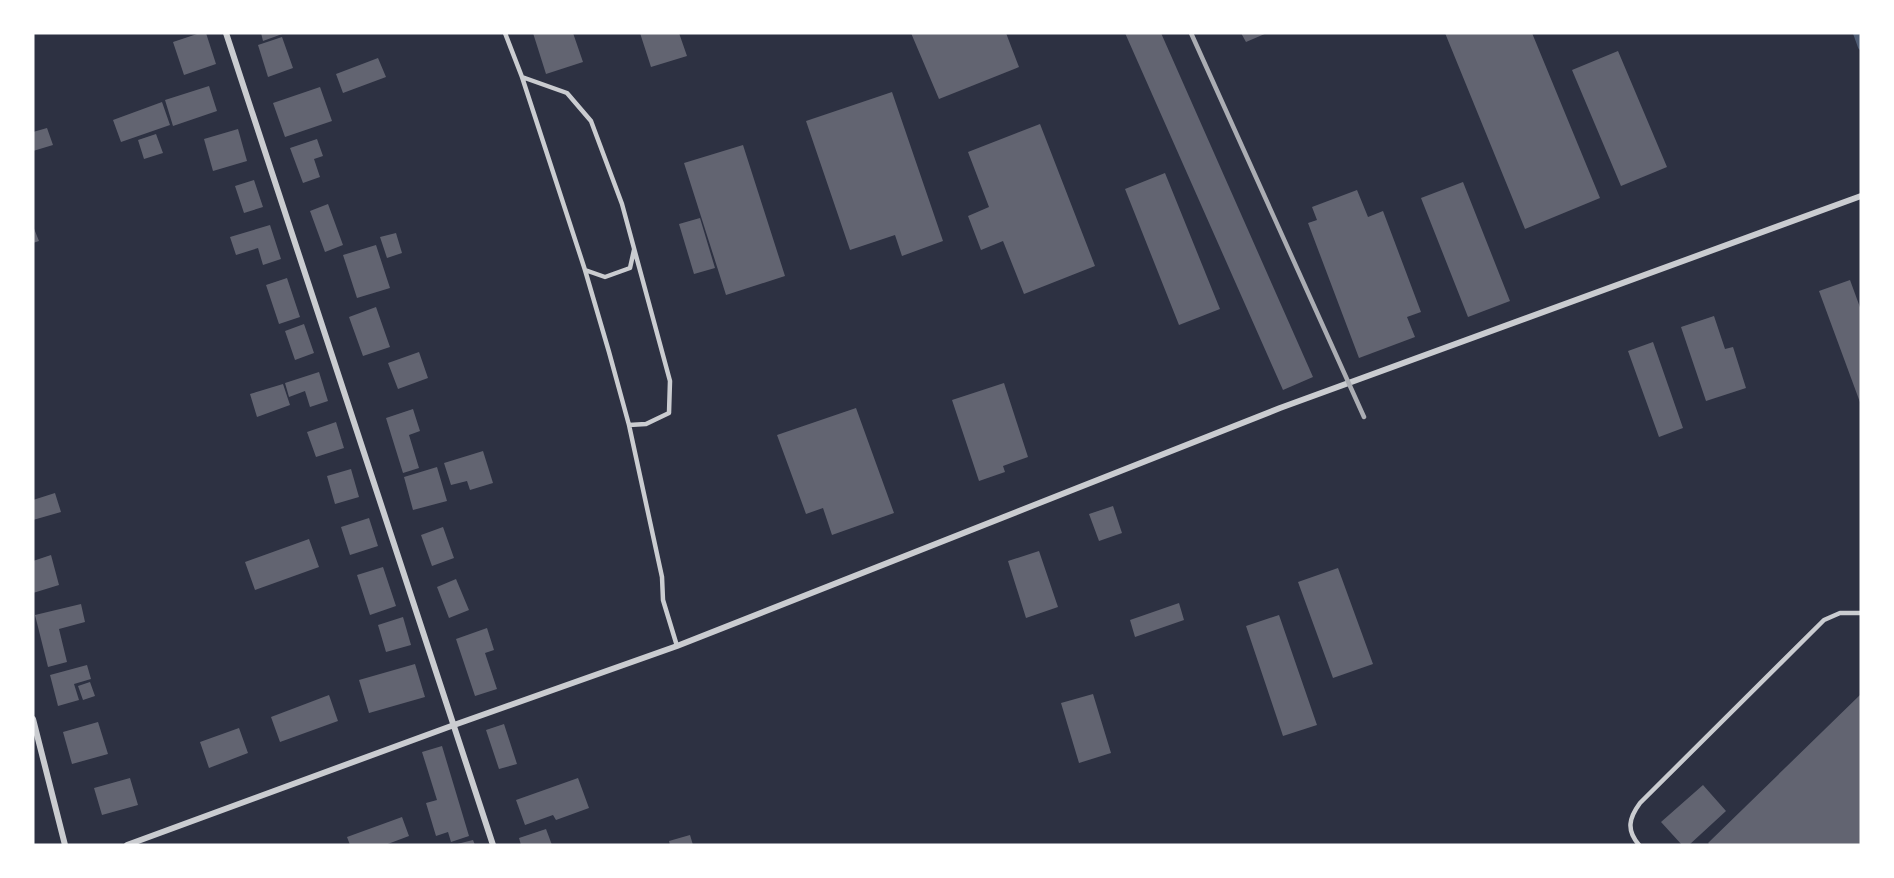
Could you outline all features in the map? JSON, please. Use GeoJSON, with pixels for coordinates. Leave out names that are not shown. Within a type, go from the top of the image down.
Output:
{"type":"FeatureCollection","features":[{"type":"Feature","properties":{"kind":"street"},"geometry":{"type":"LineString","coordinates":[[226,33],[494,845]]}},
{"type":"Feature","properties":{"kind":"street"},"geometry":{"type":"LineString","coordinates":[[127,845],[677,646],[1280,408],[1861,196]]}},
{"type":"Feature","properties":{"kind":"street"},"geometry":{"type":"LineString","coordinates":[[33,719],[65,845]]}},
{"type":"Feature","properties":{"kind":"lane"},"geometry":{"type":"LineString","coordinates":[[505,33],[522,77],[585,270],[629,425],[662,577],[663,600],[677,646]]}},
{"type":"Feature","properties":{"kind":"lane"},"geometry":{"type":"LineString","coordinates":[[522,77],[567,93],[591,121],[622,204],[670,381],[669,413],[646,424],[629,425]]}},
{"type":"Feature","properties":{"kind":"lane"},"geometry":{"type":"LineString","coordinates":[[585,270],[605,277],[630,268],[634,249]]}},
{"type":"Feature","properties":{"kind":"lane"},"geometry":{"type":"LineString","coordinates":[[1639,845],[1631,830],[1631,816],[1640,804],[1824,620],[1840,613],[1861,613]]}},
{"type":"Feature","properties":{"kind":"building"},"geometry":{"type":"Polygon","coordinates":[[[206,33],[216,64],[184,75],[173,42],[206,33]]]}},
{"type":"Feature","properties":{"kind":"building"},"geometry":{"type":"Polygon","coordinates":[[[261,33],[285,33],[263,41],[261,33]]]}},
{"type":"Feature","properties":{"kind":"building"},"geometry":{"type":"Polygon","coordinates":[[[533,33],[573,33],[583,62],[546,74],[533,33]]]}},
{"type":"Feature","properties":{"kind":"building"},"geometry":{"type":"Polygon","coordinates":[[[640,33],[679,33],[687,56],[651,67],[640,33]]]}},
{"type":"Feature","properties":{"kind":"building"},"geometry":{"type":"Polygon","coordinates":[[[911,33],[1006,33],[1019,67],[939,99],[911,33]]]}},
{"type":"Feature","properties":{"kind":"building"},"geometry":{"type":"Polygon","coordinates":[[[1125,33],[1161,33],[1313,377],[1283,390],[1125,33]]]}},
{"type":"Feature","properties":{"kind":"building"},"geometry":{"type":"Polygon","coordinates":[[[1241,33],[1267,33],[1246,42],[1241,33]]]}},
{"type":"Feature","properties":{"kind":"building"},"geometry":{"type":"Polygon","coordinates":[[[1445,33],[1532,33],[1600,198],[1525,229],[1445,33]]]}},
{"type":"Feature","properties":{"kind":"building"},"geometry":{"type":"Polygon","coordinates":[[[282,37],[293,68],[268,77],[258,45],[282,37]]]}},
{"type":"Feature","properties":{"kind":"building"},"geometry":{"type":"Polygon","coordinates":[[[1618,51],[1667,167],[1621,186],[1572,70],[1618,51]]]}},
{"type":"Feature","properties":{"kind":"building"},"geometry":{"type":"Polygon","coordinates":[[[378,58],[386,77],[343,93],[336,74],[378,58]]]}},
{"type":"Feature","properties":{"kind":"building"},"geometry":{"type":"Polygon","coordinates":[[[209,86],[217,111],[173,126],[165,100],[209,86]]]}},
{"type":"Feature","properties":{"kind":"building"},"geometry":{"type":"Polygon","coordinates":[[[320,87],[332,121],[285,137],[273,103],[320,87]]]}},
{"type":"Feature","properties":{"kind":"building"},"geometry":{"type":"Polygon","coordinates":[[[892,92],[943,241],[902,256],[895,235],[850,250],[806,121],[892,92]]]}},
{"type":"Feature","properties":{"kind":"building"},"geometry":{"type":"Polygon","coordinates":[[[162,102],[170,125],[121,142],[113,120],[162,102]]]}},
{"type":"Feature","properties":{"kind":"building"},"geometry":{"type":"Polygon","coordinates":[[[1040,124],[1095,266],[1024,294],[1003,241],[981,250],[968,216],[989,207],[968,152],[1040,124]]]}},
{"type":"Feature","properties":{"kind":"building"},"geometry":{"type":"Polygon","coordinates":[[[47,128],[53,145],[33,151],[33,132],[47,128]]]}},
{"type":"Feature","properties":{"kind":"building"},"geometry":{"type":"Polygon","coordinates":[[[238,129],[247,161],[213,171],[204,139],[238,129]]]}},
{"type":"Feature","properties":{"kind":"building"},"geometry":{"type":"Polygon","coordinates":[[[156,134],[163,153],[144,159],[138,140],[156,134]]]}},
{"type":"Feature","properties":{"kind":"building"},"geometry":{"type":"Polygon","coordinates":[[[317,139],[323,156],[314,159],[320,177],[303,183],[290,148],[317,139]]]}},
{"type":"Feature","properties":{"kind":"building"},"geometry":{"type":"Polygon","coordinates":[[[743,145],[785,276],[726,295],[684,163],[743,145]]]}},
{"type":"Feature","properties":{"kind":"building"},"geometry":{"type":"Polygon","coordinates":[[[1165,173],[1220,309],[1179,325],[1125,189],[1165,173]]]}},
{"type":"Feature","properties":{"kind":"building"},"geometry":{"type":"Polygon","coordinates":[[[254,180],[263,207],[244,213],[235,186],[254,180]]]}},
{"type":"Feature","properties":{"kind":"building"},"geometry":{"type":"Polygon","coordinates":[[[1463,182],[1510,301],[1468,317],[1421,198],[1463,182]]]}},
{"type":"Feature","properties":{"kind":"building"},"geometry":{"type":"Polygon","coordinates":[[[1357,190],[1368,217],[1383,211],[1421,312],[1407,317],[1415,337],[1359,358],[1308,223],[1317,220],[1312,207],[1357,190]]]}},
{"type":"Feature","properties":{"kind":"building"},"geometry":{"type":"Polygon","coordinates":[[[328,204],[343,245],[325,252],[310,211],[328,204]]]}},
{"type":"Feature","properties":{"kind":"building"},"geometry":{"type":"Polygon","coordinates":[[[700,218],[715,268],[694,274],[679,224],[700,218]]]}},
{"type":"Feature","properties":{"kind":"building"},"geometry":{"type":"Polygon","coordinates":[[[270,225],[281,259],[263,265],[258,248],[236,255],[230,237],[270,225]]]}},
{"type":"Feature","properties":{"kind":"building"},"geometry":{"type":"Polygon","coordinates":[[[33,226],[39,241],[33,243],[33,226]]]}},
{"type":"Feature","properties":{"kind":"building"},"geometry":{"type":"Polygon","coordinates":[[[396,233],[402,253],[387,258],[380,237],[396,233]]]}},
{"type":"Feature","properties":{"kind":"building"},"geometry":{"type":"Polygon","coordinates":[[[376,245],[390,288],[357,298],[343,255],[376,245]]]}},
{"type":"Feature","properties":{"kind":"building"},"geometry":{"type":"Polygon","coordinates":[[[287,278],[300,317],[279,324],[266,285],[287,278]]]}},
{"type":"Feature","properties":{"kind":"building"},"geometry":{"type":"Polygon","coordinates":[[[1850,280],[1861,310],[1861,405],[1819,291],[1850,280]]]}},
{"type":"Feature","properties":{"kind":"building"},"geometry":{"type":"Polygon","coordinates":[[[376,307],[390,347],[363,356],[349,317],[376,307]]]}},
{"type":"Feature","properties":{"kind":"building"},"geometry":{"type":"Polygon","coordinates":[[[1714,316],[1725,349],[1733,347],[1746,388],[1706,401],[1681,327],[1714,316]]]}},
{"type":"Feature","properties":{"kind":"building"},"geometry":{"type":"Polygon","coordinates":[[[304,324],[314,353],[295,360],[285,331],[304,324]]]}},
{"type":"Feature","properties":{"kind":"building"},"geometry":{"type":"Polygon","coordinates":[[[1653,342],[1683,428],[1659,437],[1628,351],[1653,342]]]}},
{"type":"Feature","properties":{"kind":"building"},"geometry":{"type":"Polygon","coordinates":[[[419,352],[428,378],[398,389],[388,363],[419,352]]]}},
{"type":"Feature","properties":{"kind":"building"},"geometry":{"type":"Polygon","coordinates":[[[319,372],[328,401],[310,407],[305,391],[289,397],[285,383],[319,372]]]}},
{"type":"Feature","properties":{"kind":"building"},"geometry":{"type":"Polygon","coordinates":[[[1004,383],[1028,457],[1003,466],[1005,472],[979,481],[952,400],[1004,383]]]}},
{"type":"Feature","properties":{"kind":"building"},"geometry":{"type":"Polygon","coordinates":[[[283,384],[290,405],[257,417],[250,394],[283,384]]]}},
{"type":"Feature","properties":{"kind":"building"},"geometry":{"type":"Polygon","coordinates":[[[856,408],[894,513],[832,535],[823,508],[806,514],[777,435],[856,408]]]}},
{"type":"Feature","properties":{"kind":"building"},"geometry":{"type":"Polygon","coordinates":[[[413,409],[420,431],[409,435],[419,468],[403,473],[386,418],[413,409]]]}},
{"type":"Feature","properties":{"kind":"building"},"geometry":{"type":"Polygon","coordinates":[[[336,422],[344,448],[316,457],[307,432],[336,422]]]}},
{"type":"Feature","properties":{"kind":"building"},"geometry":{"type":"Polygon","coordinates":[[[483,451],[493,483],[470,490],[467,481],[451,485],[444,463],[483,451]]]}},
{"type":"Feature","properties":{"kind":"building"},"geometry":{"type":"Polygon","coordinates":[[[437,467],[447,501],[413,510],[404,477],[437,467]]]}},
{"type":"Feature","properties":{"kind":"building"},"geometry":{"type":"Polygon","coordinates":[[[351,469],[359,497],[335,504],[327,476],[351,469]]]}},
{"type":"Feature","properties":{"kind":"building"},"geometry":{"type":"Polygon","coordinates":[[[55,493],[61,512],[33,520],[33,500],[55,493]]]}},
{"type":"Feature","properties":{"kind":"building"},"geometry":{"type":"Polygon","coordinates":[[[1113,506],[1122,533],[1099,541],[1089,514],[1113,506]]]}},
{"type":"Feature","properties":{"kind":"building"},"geometry":{"type":"Polygon","coordinates":[[[369,518],[378,546],[350,555],[341,527],[369,518]]]}},
{"type":"Feature","properties":{"kind":"building"},"geometry":{"type":"Polygon","coordinates":[[[443,527],[454,558],[432,566],[421,535],[443,527]]]}},
{"type":"Feature","properties":{"kind":"building"},"geometry":{"type":"Polygon","coordinates":[[[309,539],[319,567],[255,590],[245,562],[309,539]]]}},
{"type":"Feature","properties":{"kind":"building"},"geometry":{"type":"Polygon","coordinates":[[[1039,551],[1058,607],[1026,618],[1008,561],[1039,551]]]}},
{"type":"Feature","properties":{"kind":"building"},"geometry":{"type":"Polygon","coordinates":[[[51,555],[59,585],[33,593],[33,561],[51,555]]]}},
{"type":"Feature","properties":{"kind":"building"},"geometry":{"type":"Polygon","coordinates":[[[383,567],[396,606],[370,615],[357,575],[383,567]]]}},
{"type":"Feature","properties":{"kind":"building"},"geometry":{"type":"Polygon","coordinates":[[[1338,568],[1373,664],[1333,678],[1298,582],[1338,568]]]}},
{"type":"Feature","properties":{"kind":"building"},"geometry":{"type":"Polygon","coordinates":[[[456,579],[469,610],[449,618],[437,587],[456,579]]]}},
{"type":"Feature","properties":{"kind":"building"},"geometry":{"type":"Polygon","coordinates":[[[1179,603],[1184,620],[1135,637],[1130,620],[1179,603]]]}},
{"type":"Feature","properties":{"kind":"building"},"geometry":{"type":"Polygon","coordinates":[[[81,604],[85,622],[59,629],[67,662],[48,667],[35,615],[81,604]]]}},
{"type":"Feature","properties":{"kind":"building"},"geometry":{"type":"Polygon","coordinates":[[[1279,615],[1317,725],[1283,736],[1246,626],[1279,615]]]}},
{"type":"Feature","properties":{"kind":"building"},"geometry":{"type":"Polygon","coordinates":[[[403,617],[411,645],[386,652],[378,625],[403,617]]]}},
{"type":"Feature","properties":{"kind":"building"},"geometry":{"type":"Polygon","coordinates":[[[487,628],[494,650],[485,653],[497,689],[475,696],[456,639],[487,628]]]}},
{"type":"Feature","properties":{"kind":"building"},"geometry":{"type":"Polygon","coordinates":[[[415,664],[425,697],[369,713],[359,680],[415,664]]]}},
{"type":"Feature","properties":{"kind":"building"},"geometry":{"type":"Polygon","coordinates":[[[87,665],[91,679],[74,684],[79,700],[58,706],[50,675],[87,665]]]}},
{"type":"Feature","properties":{"kind":"building"},"geometry":{"type":"Polygon","coordinates":[[[90,682],[95,696],[83,700],[78,686],[90,682]]]}},
{"type":"Feature","properties":{"kind":"building"},"geometry":{"type":"Polygon","coordinates":[[[1093,694],[1111,753],[1079,763],[1061,703],[1093,694]]]}},
{"type":"Feature","properties":{"kind":"building"},"geometry":{"type":"Polygon","coordinates":[[[1861,694],[1861,845],[1710,845],[1708,843],[1861,694]]]}},
{"type":"Feature","properties":{"kind":"building"},"geometry":{"type":"Polygon","coordinates":[[[329,695],[338,721],[280,742],[271,717],[329,695]]]}},
{"type":"Feature","properties":{"kind":"building"},"geometry":{"type":"Polygon","coordinates":[[[98,722],[108,754],[72,764],[63,732],[98,722]]]}},
{"type":"Feature","properties":{"kind":"building"},"geometry":{"type":"Polygon","coordinates":[[[504,724],[517,764],[499,769],[486,730],[504,724]]]}},
{"type":"Feature","properties":{"kind":"building"},"geometry":{"type":"Polygon","coordinates":[[[239,728],[248,753],[209,768],[200,742],[239,728]]]}},
{"type":"Feature","properties":{"kind":"building"},"geometry":{"type":"Polygon","coordinates":[[[442,746],[469,836],[451,842],[448,832],[436,836],[426,803],[437,800],[422,752],[442,746]]]}},
{"type":"Feature","properties":{"kind":"building"},"geometry":{"type":"Polygon","coordinates":[[[130,778],[138,805],[102,815],[94,788],[130,778]]]}},
{"type":"Feature","properties":{"kind":"building"},"geometry":{"type":"Polygon","coordinates":[[[578,778],[589,808],[556,820],[553,815],[525,825],[516,800],[578,778]]]}},
{"type":"Feature","properties":{"kind":"building"},"geometry":{"type":"Polygon","coordinates":[[[1703,785],[1726,811],[1689,845],[1682,845],[1661,822],[1703,785]]]}},
{"type":"Feature","properties":{"kind":"building"},"geometry":{"type":"Polygon","coordinates":[[[402,817],[409,836],[385,845],[350,845],[347,837],[402,817]]]}},
{"type":"Feature","properties":{"kind":"building"},"geometry":{"type":"Polygon","coordinates":[[[546,829],[552,845],[521,845],[519,838],[546,829]]]}},
{"type":"Feature","properties":{"kind":"building"},"geometry":{"type":"Polygon","coordinates":[[[690,835],[693,845],[670,845],[669,841],[690,835]]]}},
{"type":"Feature","properties":{"kind":"building"},"geometry":{"type":"Polygon","coordinates":[[[473,840],[475,845],[457,845],[457,844],[473,840]]]}},
{"type":"Feature","properties":{"kind":"waterway"},"geometry":{"type":"LineString","coordinates":[[1856,33],[1861,47]]}},
{"type":"Feature","properties":{"kind":"railway"},"geometry":{"type":"LineString","coordinates":[[1191,33],[1364,417]]}}]}
